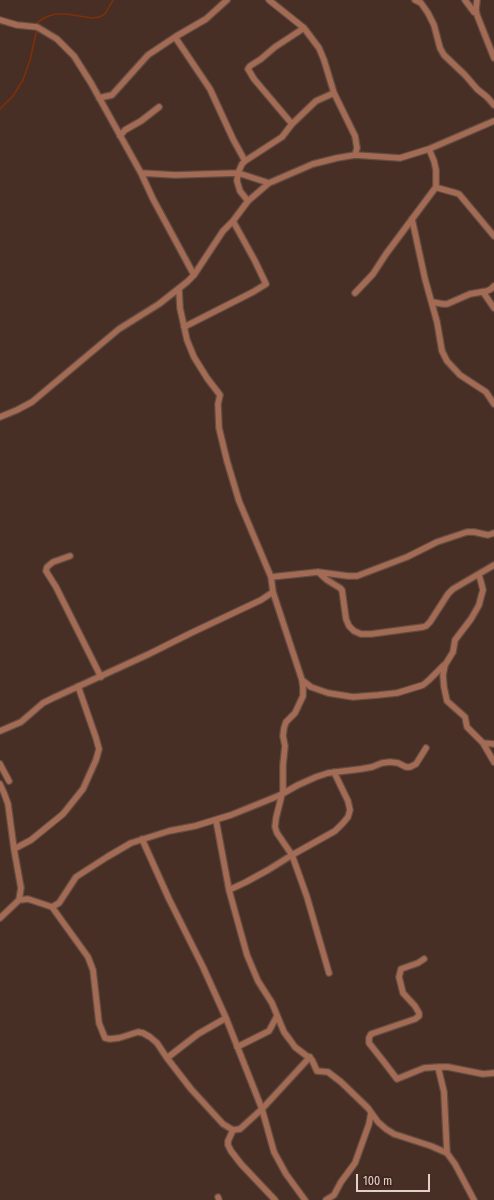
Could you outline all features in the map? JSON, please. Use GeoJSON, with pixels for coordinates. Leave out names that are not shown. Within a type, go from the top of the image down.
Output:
{"type":"FeatureCollection","features":[{"type":"Feature","properties":{"kind":"street"},"geometry":{"type":"LineString","coordinates":[[99,98],[112,95],[148,55],[206,19],[227,0]]}},
{"type":"Feature","properties":{"kind":"street"},"geometry":{"type":"LineString","coordinates":[[269,0],[304,28],[319,48],[334,93],[355,136],[355,155]]}},
{"type":"Feature","properties":{"kind":"street"},"geometry":{"type":"LineString","coordinates":[[415,0],[421,3],[428,13],[434,25],[440,48],[444,55],[465,75],[477,90],[487,97],[494,105]]}},
{"type":"Feature","properties":{"kind":"street"},"geometry":{"type":"LineString","coordinates":[[465,0],[474,12]]}},
{"type":"Feature","properties":{"kind":"street"},"geometry":{"type":"LineString","coordinates":[[477,0],[477,15],[494,58]]}},
{"type":"Feature","properties":{"kind":"street"},"geometry":{"type":"LineString","coordinates":[[0,20],[17,25],[37,27],[57,39],[74,56],[91,83],[194,275]]}},
{"type":"Feature","properties":{"kind":"street"},"geometry":{"type":"LineString","coordinates":[[292,124],[254,79],[248,69],[279,44],[304,28]]}},
{"type":"Feature","properties":{"kind":"street"},"geometry":{"type":"LineString","coordinates":[[175,37],[210,89],[245,161]]}},
{"type":"Feature","properties":{"kind":"street"},"geometry":{"type":"LineString","coordinates":[[248,201],[242,194],[237,181],[238,173],[245,161],[282,136],[316,100],[334,93]]}},
{"type":"Feature","properties":{"kind":"street"},"geometry":{"type":"LineString","coordinates":[[120,136],[125,130],[141,121],[159,107]]}},
{"type":"Feature","properties":{"kind":"street"},"geometry":{"type":"LineString","coordinates":[[0,417],[32,402],[119,329],[158,304],[194,275],[223,231],[233,221],[248,201],[269,183],[313,164],[337,158],[355,155],[400,158],[429,149],[494,121]]}},
{"type":"Feature","properties":{"kind":"street"},"geometry":{"type":"LineString","coordinates":[[355,293],[373,274],[386,254],[436,187],[436,170],[429,149]]}},
{"type":"Feature","properties":{"kind":"street"},"geometry":{"type":"LineString","coordinates":[[140,173],[175,175],[238,173],[269,183]]}},
{"type":"Feature","properties":{"kind":"street"},"geometry":{"type":"LineString","coordinates":[[436,187],[459,194],[494,236]]}},
{"type":"Feature","properties":{"kind":"street"},"geometry":{"type":"LineString","coordinates":[[412,219],[442,351],[447,361],[460,376],[486,392],[494,404]]}},
{"type":"Feature","properties":{"kind":"street"},"geometry":{"type":"LineString","coordinates":[[184,327],[248,295],[266,284],[233,221]]}},
{"type":"Feature","properties":{"kind":"street"},"geometry":{"type":"LineString","coordinates":[[432,302],[447,304],[470,294],[491,289],[494,286]]}},
{"type":"Feature","properties":{"kind":"street"},"geometry":{"type":"LineString","coordinates":[[179,288],[180,308],[187,340],[194,357],[220,395],[218,404],[219,428],[227,461],[246,519],[271,577],[273,592],[302,680],[303,696],[295,713],[286,722],[284,728],[284,787],[275,827],[277,833],[292,855],[307,897],[329,972]]}},
{"type":"Feature","properties":{"kind":"street"},"geometry":{"type":"LineString","coordinates":[[483,292],[494,308]]}},
{"type":"Feature","properties":{"kind":"street"},"geometry":{"type":"LineString","coordinates":[[271,577],[318,572],[357,576],[460,534],[474,532],[494,535]]}},
{"type":"Feature","properties":{"kind":"street"},"geometry":{"type":"LineString","coordinates":[[70,556],[53,562],[47,567],[46,571],[56,587],[101,677]]}},
{"type":"Feature","properties":{"kind":"street"},"geometry":{"type":"LineString","coordinates":[[318,572],[342,590],[346,619],[349,626],[354,631],[361,634],[371,634],[426,626],[448,594],[494,565]]}},
{"type":"Feature","properties":{"kind":"street"},"geometry":{"type":"LineString","coordinates":[[302,680],[311,687],[328,694],[353,696],[397,693],[423,685],[445,665],[453,652],[455,640],[464,629],[479,605],[482,590],[479,574]]}},
{"type":"Feature","properties":{"kind":"street"},"geometry":{"type":"LineString","coordinates":[[0,731],[21,722],[48,700],[101,677],[261,600],[273,592]]}},
{"type":"Feature","properties":{"kind":"street"},"geometry":{"type":"LineString","coordinates":[[445,665],[443,675],[447,701],[465,717],[468,727],[483,743],[494,762]]}},
{"type":"Feature","properties":{"kind":"street"},"geometry":{"type":"LineString","coordinates":[[14,849],[31,840],[63,814],[83,789],[96,760],[99,750],[78,686]]}},
{"type":"Feature","properties":{"kind":"street"},"geometry":{"type":"LineString","coordinates":[[483,743],[494,744]]}},
{"type":"Feature","properties":{"kind":"street"},"geometry":{"type":"LineString","coordinates":[[52,907],[59,903],[76,877],[131,843],[168,831],[231,816],[282,794],[316,777],[334,772],[361,769],[390,762],[410,767],[416,764],[426,748]]}},
{"type":"Feature","properties":{"kind":"street"},"geometry":{"type":"LineString","coordinates":[[0,764],[9,781]]}},
{"type":"Feature","properties":{"kind":"street"},"geometry":{"type":"LineString","coordinates":[[229,890],[268,870],[335,831],[343,823],[348,817],[350,810],[348,801],[334,772]]}},
{"type":"Feature","properties":{"kind":"street"},"geometry":{"type":"LineString","coordinates":[[0,784],[8,804],[21,888],[19,900],[0,918]]}},
{"type":"Feature","properties":{"kind":"street"},"geometry":{"type":"LineString","coordinates":[[216,820],[229,890],[245,948],[258,981],[272,1003],[284,1032],[295,1047],[310,1057],[317,1071],[328,1072],[342,1082],[386,1129],[394,1134],[447,1153],[455,1164],[475,1200]]}},
{"type":"Feature","properties":{"kind":"street"},"geometry":{"type":"LineString","coordinates":[[142,839],[226,1018],[262,1109],[274,1152],[286,1174],[305,1200]]}},
{"type":"Feature","properties":{"kind":"street"},"geometry":{"type":"LineString","coordinates":[[19,900],[28,899],[52,907],[88,957],[93,970],[99,1023],[105,1038],[119,1038],[138,1032],[150,1037],[157,1043],[196,1095],[223,1124],[233,1130],[240,1129],[262,1109],[310,1057]]}},
{"type":"Feature","properties":{"kind":"street"},"geometry":{"type":"LineString","coordinates":[[424,959],[418,963],[401,969],[400,973],[403,993],[415,1006],[419,1016],[415,1019],[371,1034],[368,1038],[369,1043],[397,1079],[424,1068],[438,1067],[448,1067],[483,1074],[494,1073]]}},
{"type":"Feature","properties":{"kind":"street"},"geometry":{"type":"LineString","coordinates":[[237,1047],[269,1031],[277,1016]]}},
{"type":"Feature","properties":{"kind":"street"},"geometry":{"type":"LineString","coordinates":[[167,1058],[198,1034],[226,1018]]}},
{"type":"Feature","properties":{"kind":"street"},"geometry":{"type":"LineString","coordinates":[[438,1067],[444,1092],[447,1153]]}},
{"type":"Feature","properties":{"kind":"street"},"geometry":{"type":"LineString","coordinates":[[326,1200],[334,1195],[341,1182],[355,1164],[369,1124],[371,1113]]}},
{"type":"Feature","properties":{"kind":"street"},"geometry":{"type":"LineString","coordinates":[[233,1130],[228,1140],[228,1145],[231,1151],[241,1164],[275,1200]]}},
{"type":"Feature","properties":{"kind":"waterway"},"geometry":{"type":"LineString","coordinates":[[38,25],[38,22],[55,14],[92,18],[99,17],[105,14],[113,0]]}},
{"type":"Feature","properties":{"kind":"waterway"},"geometry":{"type":"LineString","coordinates":[[0,109],[13,96],[23,80],[30,60],[37,29]]}}]}
